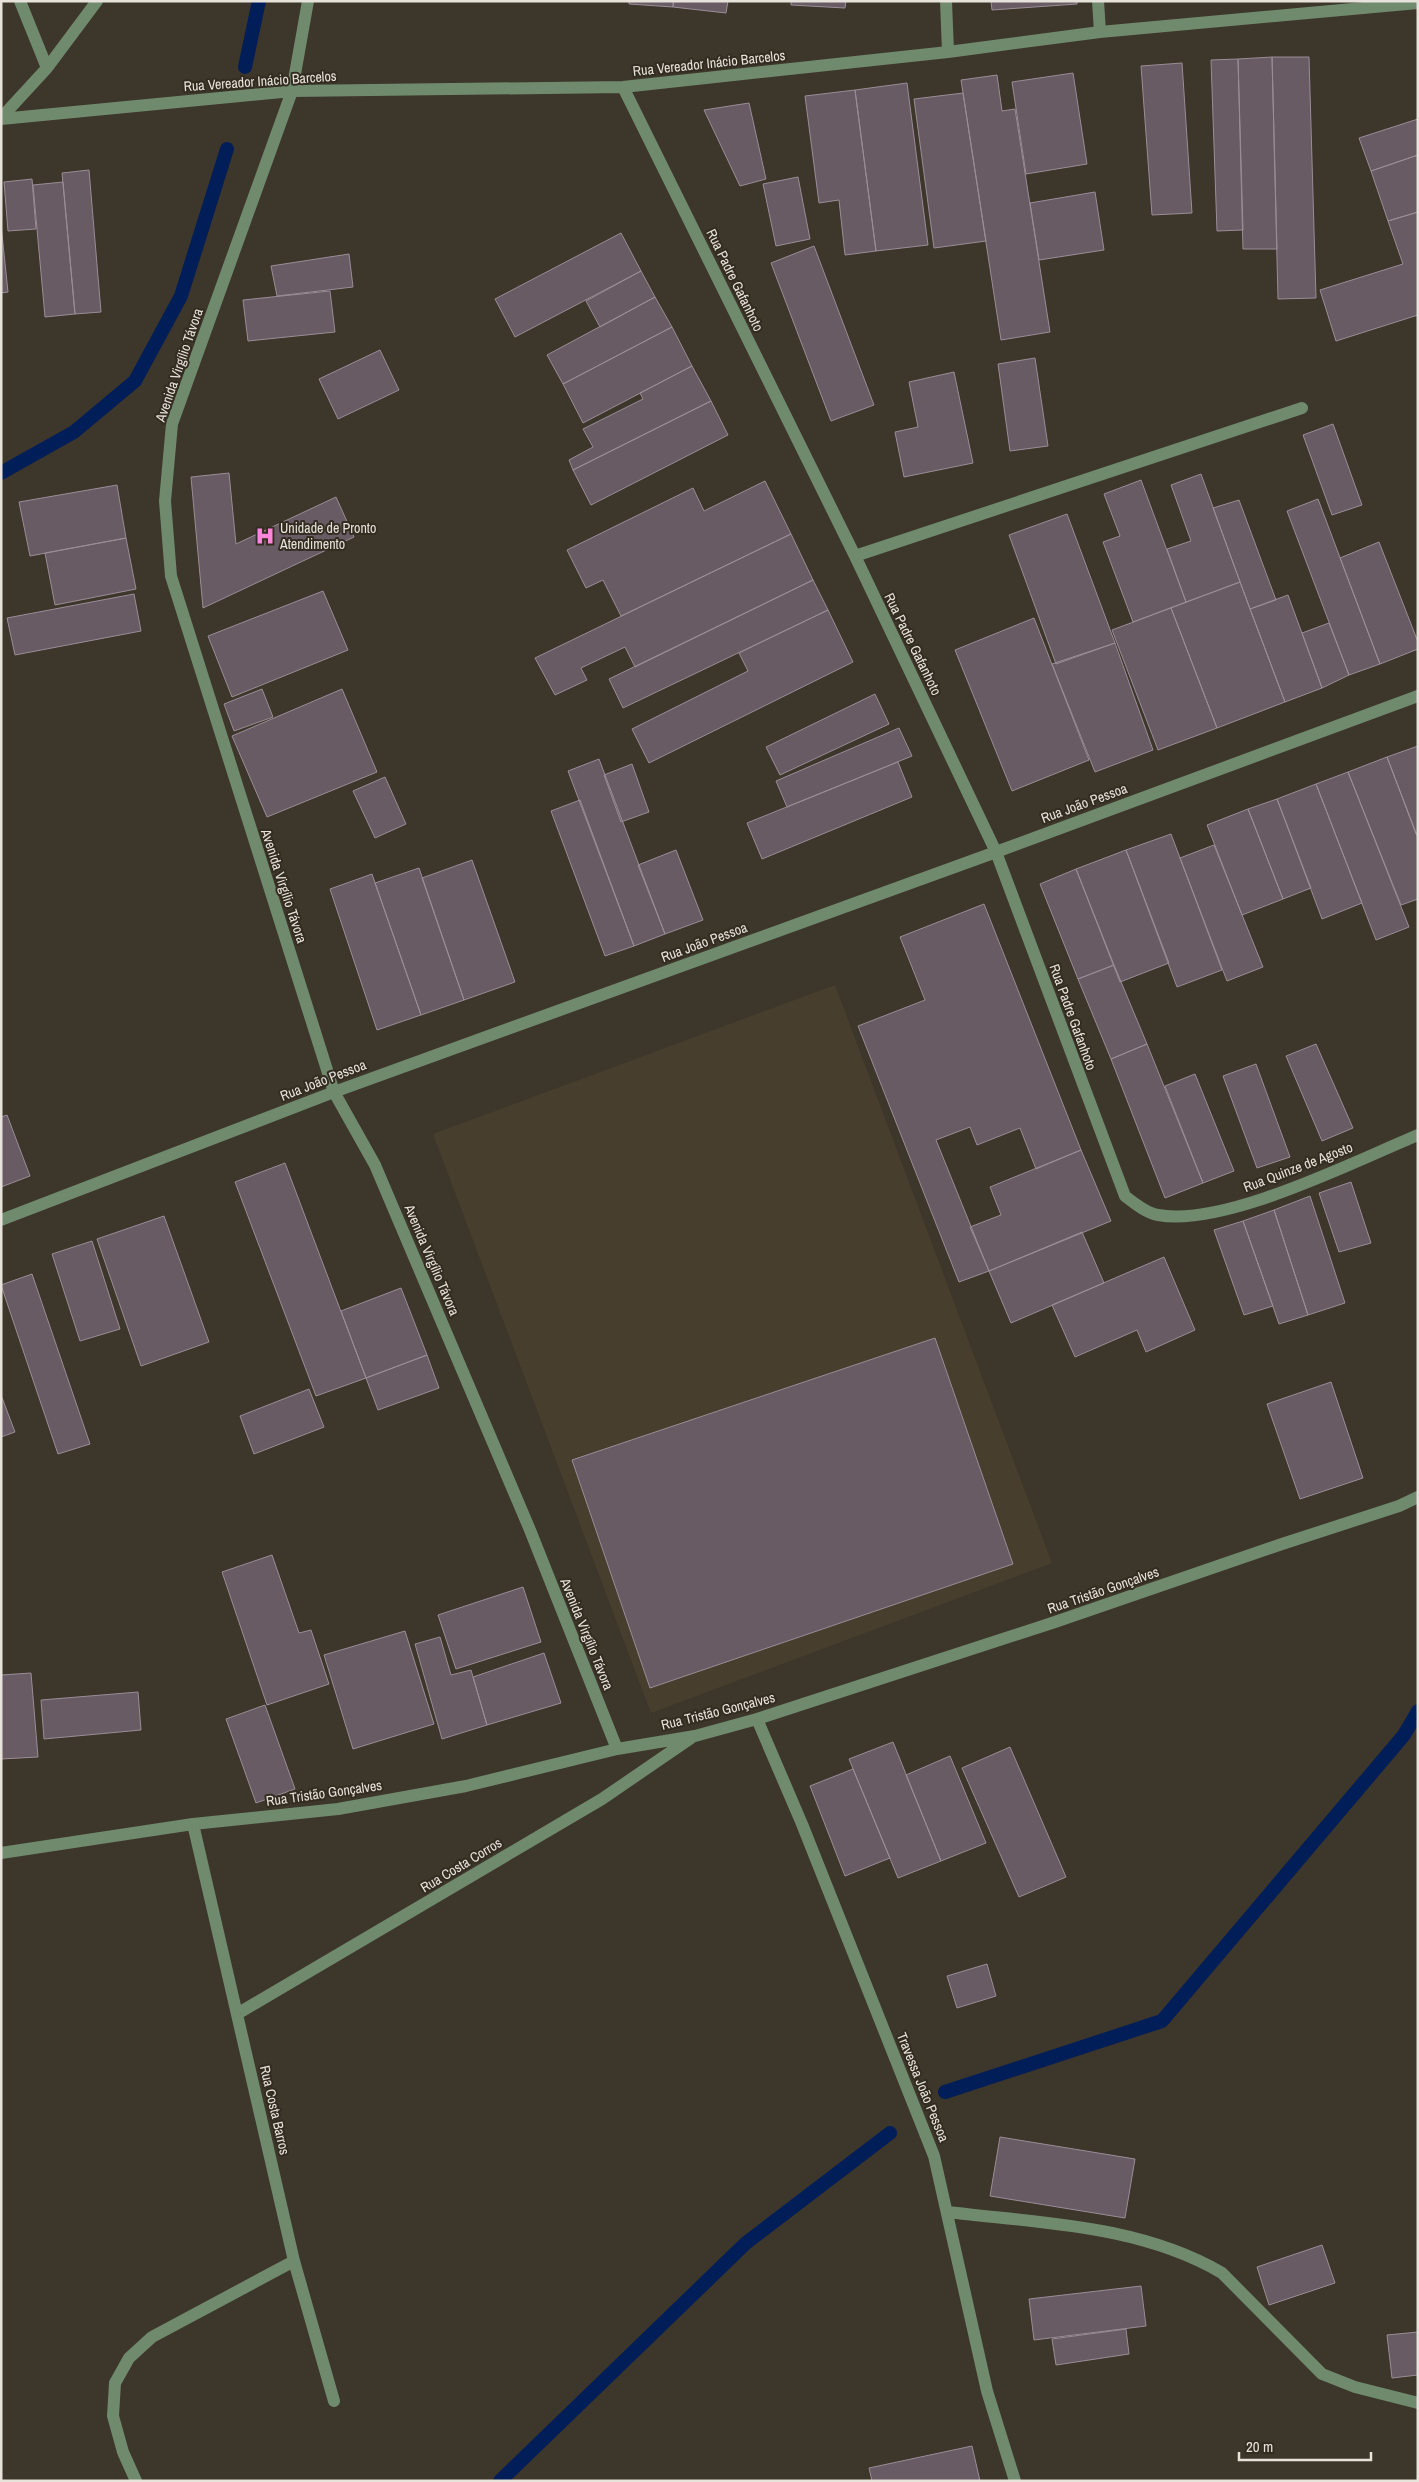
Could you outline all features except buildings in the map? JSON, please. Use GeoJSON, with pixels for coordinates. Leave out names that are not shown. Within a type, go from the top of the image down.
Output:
{"type":"FeatureCollection","features":[{"type":"Feature","properties":{"kind":"street"},"geometry":{"type":"LineString","coordinates":[[20,1],[47,68]]}},
{"type":"Feature","properties":{"kind":"street"},"geometry":{"type":"LineString","coordinates":[[1,119],[47,68],[97,1]]}},
{"type":"Feature","properties":{"kind":"street","name":"Avenida Virgílio Távora"},"geometry":{"type":"LineString","coordinates":[[308,1],[292,91],[172,424],[165,501],[171,576],[334,1092],[375,1165],[530,1530],[617,1749]]}},
{"type":"Feature","properties":{"kind":"street"},"geometry":{"type":"LineString","coordinates":[[946,1],[948,52]]}},
{"type":"Feature","properties":{"kind":"street"},"geometry":{"type":"LineString","coordinates":[[1098,1],[1100,32]]}},
{"type":"Feature","properties":{"kind":"street","name":"Rua Vereador Inácio Barcelos"},"geometry":{"type":"LineString","coordinates":[[1,119],[292,91],[623,88],[948,52],[1100,32],[1418,3]]}},
{"type":"Feature","properties":{"kind":"street","name":"Rua Padre Gafanhoto"},"geometry":{"type":"LineString","coordinates":[[623,88],[855,556],[996,852],[1125,1196],[1138,1206],[1156,1215]]}},
{"type":"Feature","properties":{"kind":"street"},"geometry":{"type":"LineString","coordinates":[[855,556],[1302,408]]}},
{"type":"Feature","properties":{"kind":"street","name":"Rua João Pessoa"},"geometry":{"type":"LineString","coordinates":[[1,1220],[334,1092],[996,852],[1418,696]]}},
{"type":"Feature","properties":{"kind":"street","name":"Rua Quinze de Agosto"},"geometry":{"type":"LineString","coordinates":[[1156,1215],[1187,1217],[1265,1198],[1418,1134]]}},
{"type":"Feature","properties":{"kind":"street","name":"Rua Tristão Gonçalves"},"geometry":{"type":"LineString","coordinates":[[1,1853],[193,1824],[338,1809],[466,1786],[617,1749],[695,1736],[757,1719],[1055,1622],[1399,1506],[1418,1496]]}},
{"type":"Feature","properties":{"kind":"street","name":"Travessa João Pessoa"},"geometry":{"type":"LineString","coordinates":[[757,1719],[802,1824],[934,2156],[987,2391],[1015,2481]]}},
{"type":"Feature","properties":{"kind":"street","name":"Rua Costa Corros"},"geometry":{"type":"LineString","coordinates":[[237,2014],[602,1799],[695,1736]]}},
{"type":"Feature","properties":{"kind":"street","name":"Rua Costa Barros"},"geometry":{"type":"LineString","coordinates":[[193,1824],[294,2261],[334,2401]]}},
{"type":"Feature","properties":{"kind":"street"},"geometry":{"type":"LineString","coordinates":[[948,2212],[1094,2230],[1168,2248],[1202,2261],[1222,2273],[1322,2374],[1355,2387],[1418,2402]]}},
{"type":"Feature","properties":{"kind":"street"},"geometry":{"type":"LineString","coordinates":[[136,2481],[123,2452],[113,2416],[115,2383],[129,2358],[152,2337],[294,2261]]}},
{"type":"Feature","properties":{"kind":"shaded area"},"geometry":{"type":"Polygon","coordinates":[[[835,985],[1052,1563],[651,1713],[433,1134],[835,985]]]}},
{"type":"Feature","properties":{"kind":"waterway"},"geometry":{"type":"LineString","coordinates":[[245,67],[259,1]]}},
{"type":"Feature","properties":{"kind":"waterway"},"geometry":{"type":"LineString","coordinates":[[1,473],[74,432],[135,381],[181,296],[227,149]]}},
{"type":"Feature","properties":{"kind":"waterway"},"geometry":{"type":"LineString","coordinates":[[945,2092],[1162,2021],[1404,1735],[1418,1711]]}},
{"type":"Feature","properties":{"kind":"waterway"},"geometry":{"type":"LineString","coordinates":[[500,2481],[746,2243],[890,2133]]}},
{"type":"Feature","properties":{"kind":"place","name":"Unidade de Pronto Atendimento"},"geometry":{"type":"Point","coordinates":[265,536]}}]}
